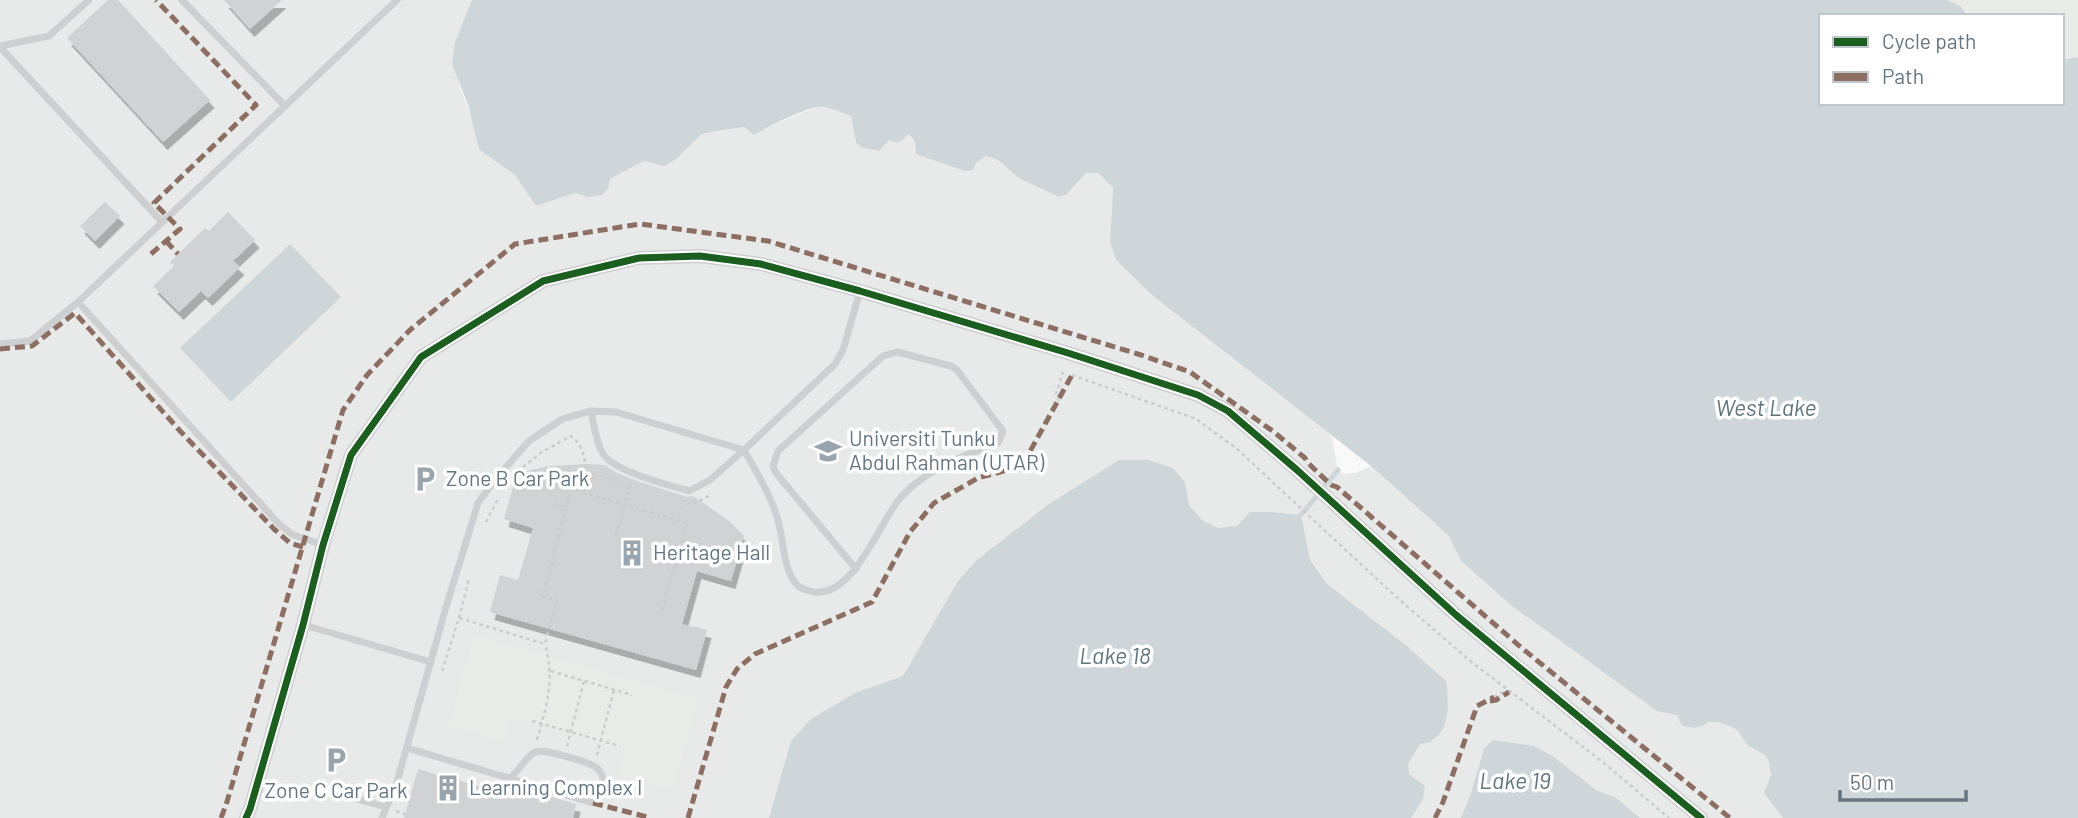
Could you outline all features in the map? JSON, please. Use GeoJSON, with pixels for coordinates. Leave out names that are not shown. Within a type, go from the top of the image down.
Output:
{"type":"FeatureCollection","features":[{"type":"Feature","properties":{"kind":"street"},"geometry":{"type":"LineString","coordinates":[[246,818],[351,455],[421,357],[543,281],[639,258],[700,256],[761,264],[860,291],[1198,395],[1228,411],[1456,615],[1701,818]]}},
{"type":"Feature","properties":{"kind":"lane"},"geometry":{"type":"LineString","coordinates":[[0,47],[49,36],[89,0]]}},
{"type":"Feature","properties":{"kind":"lane"},"geometry":{"type":"LineString","coordinates":[[182,0],[285,106]]}},
{"type":"Feature","properties":{"kind":"lane"},"geometry":{"type":"LineString","coordinates":[[0,344],[30,341],[78,302],[397,0]]}},
{"type":"Feature","properties":{"kind":"lane"},"geometry":{"type":"LineString","coordinates":[[0,47],[162,222]]}},
{"type":"Feature","properties":{"kind":"lane"},"geometry":{"type":"LineString","coordinates":[[591,411],[600,447],[608,461],[689,491],[710,481],[835,364],[843,350],[860,291]]}},
{"type":"Feature","properties":{"kind":"lane"},"geometry":{"type":"LineString","coordinates":[[78,302],[279,524],[293,536],[323,545]]}},
{"type":"Feature","properties":{"kind":"lane"},"geometry":{"type":"LineString","coordinates":[[382,818],[397,782],[478,503],[529,441],[562,419],[591,411],[615,412],[744,450],[777,516],[790,575],[798,587],[814,592],[830,591],[844,582],[856,569],[902,497],[943,464],[998,443],[1003,431],[957,370],[951,366],[897,352],[883,356],[778,451],[774,466],[776,473],[856,569]]}},
{"type":"Feature","properties":{"kind":"lane"},"geometry":{"type":"LineString","coordinates":[[303,625],[430,662]]}},
{"type":"Feature","properties":{"kind":"lane"},"geometry":{"type":"LineString","coordinates":[[407,748],[508,779],[593,803],[601,796],[603,780],[594,766],[544,751],[533,754],[515,775],[508,779]]}},
{"type":"Feature","properties":{"kind":"lane"},"geometry":{"type":"LineString","coordinates":[[351,797],[386,807]]}},
{"type":"Feature","properties":{"kind":"path"},"geometry":{"type":"LineString","coordinates":[[1059,401],[1056,394],[1063,372]]}},
{"type":"Feature","properties":{"kind":"path"},"geometry":{"type":"LineString","coordinates":[[1072,375],[1196,419],[1236,448],[1402,603],[1469,660],[1669,818]]}},
{"type":"Feature","properties":{"kind":"path"},"geometry":{"type":"LineString","coordinates":[[586,472],[582,449],[574,438],[569,436],[510,475],[586,472],[630,485]]}},
{"type":"Feature","properties":{"kind":"path"},"geometry":{"type":"LineString","coordinates":[[533,754],[551,679],[545,644],[557,600],[543,597],[571,489],[687,523],[661,614]]}},
{"type":"Feature","properties":{"kind":"path"},"geometry":{"type":"LineString","coordinates":[[482,530],[499,497]]}},
{"type":"Feature","properties":{"kind":"path"},"geometry":{"type":"LineString","coordinates":[[555,504],[566,507]]}},
{"type":"Feature","properties":{"kind":"path"},"geometry":{"type":"LineString","coordinates":[[616,535],[625,504]]}},
{"type":"Feature","properties":{"kind":"path"},"geometry":{"type":"LineString","coordinates":[[554,528],[561,530]]}},
{"type":"Feature","properties":{"kind":"path"},"geometry":{"type":"LineString","coordinates":[[442,671],[470,574]]}},
{"type":"Feature","properties":{"kind":"path"},"geometry":{"type":"LineString","coordinates":[[459,618],[545,644]]}},
{"type":"Feature","properties":{"kind":"path"},"geometry":{"type":"LineString","coordinates":[[551,671],[632,695]]}},
{"type":"Feature","properties":{"kind":"path"},"geometry":{"type":"LineString","coordinates":[[570,732],[584,681]]}},
{"type":"Feature","properties":{"kind":"path"},"geometry":{"type":"LineString","coordinates":[[600,741],[614,690]]}},
{"type":"Feature","properties":{"kind":"path"},"geometry":{"type":"LineString","coordinates":[[1494,697],[1507,690]]}},
{"type":"Feature","properties":{"kind":"path"},"geometry":{"type":"LineString","coordinates":[[532,721],[620,746]]}},
{"type":"Feature","properties":{"kind":"path"},"geometry":{"type":"LineString","coordinates":[[396,818],[398,811]]}},
{"type":"Feature","properties":{"kind":"shaded area","name":"Universiti Tunku Abdul Rahman (UTAR)"},"geometry":{"type":"Polygon","coordinates":[[[0,0],[472,0],[455,42],[459,84],[476,131],[479,148],[515,175],[537,206],[575,193],[588,197],[610,179],[644,161],[675,160],[702,134],[744,127],[754,135],[817,107],[835,109],[851,116],[856,143],[869,149],[908,133],[914,137],[916,143],[976,163],[985,156],[998,160],[1007,167],[1067,194],[1086,173],[1098,173],[1113,188],[1110,242],[1116,260],[1153,296],[1331,435],[1338,470],[1344,474],[1356,473],[1371,466],[1448,535],[1461,561],[1545,630],[1657,710],[1673,712],[1680,720],[1718,722],[1738,731],[1747,745],[1765,755],[1769,762],[1771,775],[1764,793],[1783,818],[0,818],[0,0]]]}},
{"type":"Feature","properties":{"kind":"shaded area"},"geometry":{"type":"Polygon","coordinates":[[[1947,0],[2078,0],[2078,57],[2064,60],[2064,14],[1966,14],[1960,6],[1947,0]]]}},
{"type":"Feature","properties":{"kind":"shaded area"},"geometry":{"type":"Polygon","coordinates":[[[474,635],[699,699],[673,790],[618,774],[624,750],[511,718],[504,742],[448,725],[474,635]]]}},
{"type":"Feature","properties":{"kind":"water","name":"West Lake"},"geometry":{"type":"Polygon","coordinates":[[[472,0],[1947,0],[1960,6],[1966,14],[1819,14],[1819,105],[2064,105],[2064,60],[2078,57],[2078,818],[1783,818],[1764,793],[1771,775],[1769,762],[1765,755],[1747,745],[1738,731],[1718,722],[1708,722],[1696,727],[1682,726],[1677,715],[1657,711],[1511,605],[1461,561],[1448,535],[1371,466],[1153,296],[1116,260],[1110,242],[1113,188],[1098,173],[1086,173],[1067,194],[1059,197],[1019,178],[998,160],[986,156],[976,163],[973,170],[965,171],[916,154],[915,142],[908,134],[897,143],[889,140],[879,151],[861,147],[856,143],[851,116],[831,108],[818,107],[785,119],[754,135],[744,127],[702,134],[675,160],[664,166],[644,161],[610,179],[608,189],[601,195],[588,197],[575,193],[536,206],[515,175],[479,149],[468,105],[452,64],[455,42],[472,0]]]}},
{"type":"Feature","properties":{"kind":"water"},"geometry":{"type":"Polygon","coordinates":[[[290,244],[341,297],[231,402],[180,348],[290,244]]]}},
{"type":"Feature","properties":{"kind":"water","name":"Lake 18"},"geometry":{"type":"Polygon","coordinates":[[[1119,460],[1148,460],[1173,468],[1185,483],[1189,505],[1203,521],[1218,528],[1237,526],[1250,512],[1301,515],[1310,560],[1327,584],[1408,647],[1446,681],[1448,705],[1442,730],[1431,741],[1420,744],[1408,764],[1409,774],[1425,786],[1423,799],[1411,818],[769,818],[791,741],[811,719],[855,693],[903,676],[958,581],[977,560],[1049,504],[1119,460]]]}},
{"type":"Feature","properties":{"kind":"water","name":"Lake 19"},"geometry":{"type":"Polygon","coordinates":[[[1493,740],[1534,746],[1554,757],[1596,790],[1616,798],[1640,818],[1461,818],[1484,749],[1493,740]]]}},
{"type":"Feature","properties":{"kind":"building"},"geometry":{"type":"Polygon","coordinates":[[[108,0],[118,0],[210,100],[163,142],[67,38],[108,0]]]}},
{"type":"Feature","properties":{"kind":"building"},"geometry":{"type":"Polygon","coordinates":[[[224,0],[282,0],[250,29],[224,0]]]}},
{"type":"Feature","properties":{"kind":"building"},"geometry":{"type":"Polygon","coordinates":[[[105,202],[120,216],[95,241],[80,226],[105,202]]]}},
{"type":"Feature","properties":{"kind":"building"},"geometry":{"type":"Polygon","coordinates":[[[228,212],[255,240],[233,261],[240,267],[208,298],[201,291],[179,312],[153,286],[174,266],[170,262],[205,228],[209,231],[228,212]]]}},
{"type":"Feature","properties":{"kind":"building","name":"Heritage Hall"},"geometry":{"type":"Polygon","coordinates":[[[605,465],[640,482],[687,497],[693,496],[728,520],[744,536],[731,581],[697,571],[682,624],[707,630],[696,670],[490,612],[500,575],[518,580],[533,528],[504,519],[517,473],[550,466],[605,465]]]}},
{"type":"Feature","properties":{"kind":"building","name":"Learning Complex I"},"geometry":{"type":"Polygon","coordinates":[[[418,769],[507,794],[510,785],[576,804],[573,818],[404,818],[418,769]]]}},
{"type":"Feature","properties":{"kind":"waterway"},"geometry":{"type":"LineString","coordinates":[[1301,515],[1338,470]]}},
{"type":"Feature","properties":{"kind":"marked path"},"geometry":{"type":"LineString","coordinates":[[151,254],[180,229],[154,203],[256,105],[156,0]]}},
{"type":"Feature","properties":{"kind":"marked path"},"geometry":{"type":"LineString","coordinates":[[221,818],[343,410],[367,375],[410,330],[515,244],[640,224],[768,241],[1190,372],[1274,432],[1331,485],[1337,487],[1523,649],[1730,818]]}},
{"type":"Feature","properties":{"kind":"marked path"},"geometry":{"type":"LineString","coordinates":[[166,241],[178,254]]}},
{"type":"Feature","properties":{"kind":"marked path"},"geometry":{"type":"LineString","coordinates":[[0,349],[32,346],[75,313],[181,432],[274,529],[290,543],[303,547]]}},
{"type":"Feature","properties":{"kind":"marked path"},"geometry":{"type":"LineString","coordinates":[[688,818],[726,687],[737,669],[755,654],[872,602],[910,532],[934,503],[978,478],[1022,466],[1072,375]]}},
{"type":"Feature","properties":{"kind":"marked path"},"geometry":{"type":"LineString","coordinates":[[1490,701],[1509,692]]}},
{"type":"Feature","properties":{"kind":"marked path"},"geometry":{"type":"LineString","coordinates":[[1435,818],[1477,706],[1494,697]]}},
{"type":"Feature","properties":{"kind":"marked path"},"geometry":{"type":"LineString","coordinates":[[593,803],[651,818]]}},
{"type":"Feature","properties":{"kind":"cycle path"},"geometry":{"type":"LineString","coordinates":[[246,818],[351,455],[421,357],[543,281],[639,258],[700,256],[761,264],[860,291],[1198,395],[1228,411],[1456,615],[1701,818]]}},
{"type":"Feature","properties":{"kind":"place","name":"Universiti Tunku Abdul Rahman (UTAR)"},"geometry":{"type":"Point","coordinates":[828,451]}},
{"type":"Feature","properties":{"kind":"place","name":"Zone B Car Park"},"geometry":{"type":"Point","coordinates":[425,479]}},
{"type":"Feature","properties":{"kind":"place","name":"Heritage Hall"},"geometry":{"type":"Point","coordinates":[632,553]}},
{"type":"Feature","properties":{"kind":"place","name":"Zone C Car Park"},"geometry":{"type":"Point","coordinates":[336,760]}},
{"type":"Feature","properties":{"kind":"place","name":"Learning Complex I"},"geometry":{"type":"Point","coordinates":[448,788]}}]}
